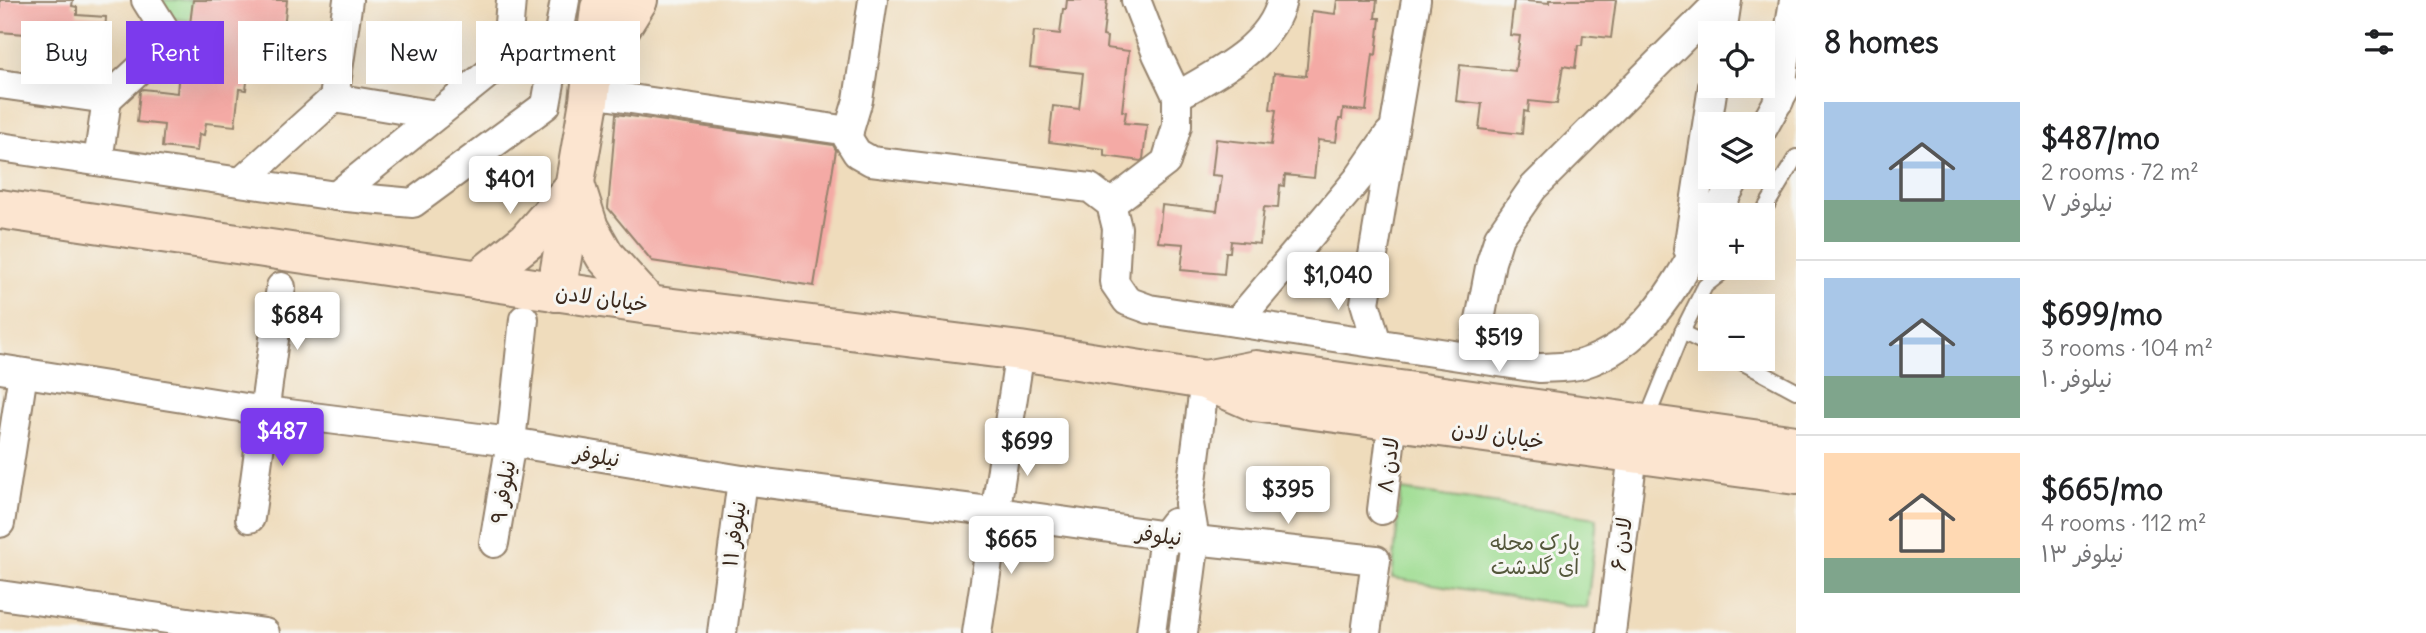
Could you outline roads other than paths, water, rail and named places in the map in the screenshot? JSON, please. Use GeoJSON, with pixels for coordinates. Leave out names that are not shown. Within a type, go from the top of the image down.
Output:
{"type":"FeatureCollection","features":[{"type":"Feature","properties":{"kind":"street"},"geometry":{"type":"LineString","coordinates":[[98,161],[107,99],[145,64],[161,43],[163,27],[146,0]]}},
{"type":"Feature","properties":{"kind":"street"},"geometry":{"type":"LineString","coordinates":[[241,182],[334,98],[348,0]]}},
{"type":"Feature","properties":{"kind":"street"},"geometry":{"type":"LineString","coordinates":[[509,21],[511,0]]}},
{"type":"Feature","properties":{"kind":"street"},"geometry":{"type":"LineString","coordinates":[[561,21],[565,0]]}},
{"type":"Feature","properties":{"kind":"street"},"geometry":{"type":"LineString","coordinates":[[556,292],[590,89],[600,8],[604,0]]}},
{"type":"Feature","properties":{"kind":"street"},"geometry":{"type":"LineString","coordinates":[[590,89],[638,0]]}},
{"type":"Feature","properties":{"kind":"street"},"geometry":{"type":"LineString","coordinates":[[873,0],[858,100],[848,134],[857,153],[872,161],[1090,188],[1111,204],[1117,228],[1114,282],[1127,301],[1149,309],[1539,368],[1581,364],[1616,348],[1647,324],[1698,245]]}},
{"type":"Feature","properties":{"kind":"street"},"geometry":{"type":"LineString","coordinates":[[1111,204],[1166,162],[1177,127],[1177,96],[1136,0]]}},
{"type":"Feature","properties":{"kind":"street"},"geometry":{"type":"LineString","coordinates":[[1177,96],[1229,66],[1259,42],[1280,9],[1282,0]]}},
{"type":"Feature","properties":{"kind":"street"},"geometry":{"type":"LineString","coordinates":[[1377,343],[1365,303],[1416,0]]}},
{"type":"Feature","properties":{"kind":"street"},"geometry":{"type":"LineString","coordinates":[[1473,357],[1491,261],[1499,237],[1534,188],[1721,0]]}},
{"type":"Feature","properties":{"kind":"street"},"geometry":{"type":"LineString","coordinates":[[1724,21],[1727,0]]}},
{"type":"Feature","properties":{"kind":"street"},"geometry":{"type":"LineString","coordinates":[[1779,101],[1794,0]]}},
{"type":"Feature","properties":{"kind":"street"},"geometry":{"type":"LineString","coordinates":[[1773,112],[1796,69]]}},
{"type":"Feature","properties":{"kind":"street"},"geometry":{"type":"LineString","coordinates":[[336,196],[476,82]]}},
{"type":"Feature","properties":{"kind":"street"},"geometry":{"type":"LineString","coordinates":[[0,84],[107,99]]}},
{"type":"Feature","properties":{"kind":"street"},"geometry":{"type":"LineString","coordinates":[[0,147],[336,196],[413,202],[545,105],[549,84]]}},
{"type":"Feature","properties":{"kind":"street"},"geometry":{"type":"LineString","coordinates":[[585,84],[590,89],[848,134]]}},
{"type":"Feature","properties":{"kind":"street"},"geometry":{"type":"LineString","coordinates":[[334,98],[436,115]]}},
{"type":"Feature","properties":{"kind":"street"},"geometry":{"type":"LineString","coordinates":[[1685,268],[1711,98]]}},
{"type":"Feature","properties":{"kind":"street"},"geometry":{"type":"LineString","coordinates":[[1237,322],[1358,178],[1394,126]]}},
{"type":"Feature","properties":{"kind":"street"},"geometry":{"type":"LineString","coordinates":[[478,281],[527,241],[575,185]]}},
{"type":"Feature","properties":{"kind":"street"},"geometry":{"type":"LineString","coordinates":[[575,185],[589,228],[606,256],[649,305]]}},
{"type":"Feature","properties":{"kind":"street","name":"خیابان لادن"},"geometry":{"type":"LineString","coordinates":[[0,209],[649,305],[1020,351],[1205,380],[1255,402],[1393,420],[1639,440],[1796,444]]}},
{"type":"Feature","properties":{"kind":"street"},"geometry":{"type":"LineString","coordinates":[[250,518],[281,287]]}},
{"type":"Feature","properties":{"kind":"street","name":"۹ نیلوفر"},"geometry":{"type":"LineString","coordinates":[[494,543],[511,442],[524,319]]}},
{"type":"Feature","properties":{"kind":"street"},"geometry":{"type":"LineString","coordinates":[[977,633],[1020,351]]}},
{"type":"Feature","properties":{"kind":"street","name":"خیابان لادن"},"geometry":{"type":"LineString","coordinates":[[1205,380],[1256,370],[1639,440],[1796,475]]}},
{"type":"Feature","properties":{"kind":"street"},"geometry":{"type":"LineString","coordinates":[[0,523],[6,485],[11,371]]}},
{"type":"Feature","properties":{"kind":"street","name":"نیلوفر"},"geometry":{"type":"LineString","coordinates":[[11,371],[265,411],[511,442],[742,480],[1195,540],[1376,560],[1366,633]]}},
{"type":"Feature","properties":{"kind":"street"},"geometry":{"type":"LineString","coordinates":[[1183,633],[1195,540],[1189,503],[1205,380]]}},
{"type":"Feature","properties":{"kind":"street","name":"۸ لادن"},"geometry":{"type":"LineString","coordinates":[[1382,510],[1393,420]]}},
{"type":"Feature","properties":{"kind":"street","name":"۶ لادن"},"geometry":{"type":"LineString","coordinates":[[1611,633],[1639,440]]}},
{"type":"Feature","properties":{"kind":"street","name":"۱۱ نیلوفر"},"geometry":{"type":"LineString","coordinates":[[722,633],[742,480]]}},
{"type":"Feature","properties":{"kind":"street"},"geometry":{"type":"LineString","coordinates":[[1151,633],[1164,536],[1189,503]]}},
{"type":"Feature","properties":{"kind":"street"},"geometry":{"type":"LineString","coordinates":[[0,595],[103,622],[265,633]]}},
{"type":"Feature","properties":{"kind":"lane"},"geometry":{"type":"LineString","coordinates":[[1768,203],[1796,157]]}},
{"type":"Feature","properties":{"kind":"lane"},"geometry":{"type":"LineString","coordinates":[[1639,440],[1682,332],[1705,286],[1713,280]]}},
{"type":"Feature","properties":{"kind":"lane"},"geometry":{"type":"LineString","coordinates":[[1682,332],[1698,340]]}},
{"type":"Feature","properties":{"kind":"lane"},"geometry":{"type":"LineString","coordinates":[[1758,371],[1796,391]]}},
{"type":"Feature","properties":{"kind":"park label","name":"پارک محله ای گلدشت"},"geometry":{"type":"Point","coordinates":[1535,554]}}]}
